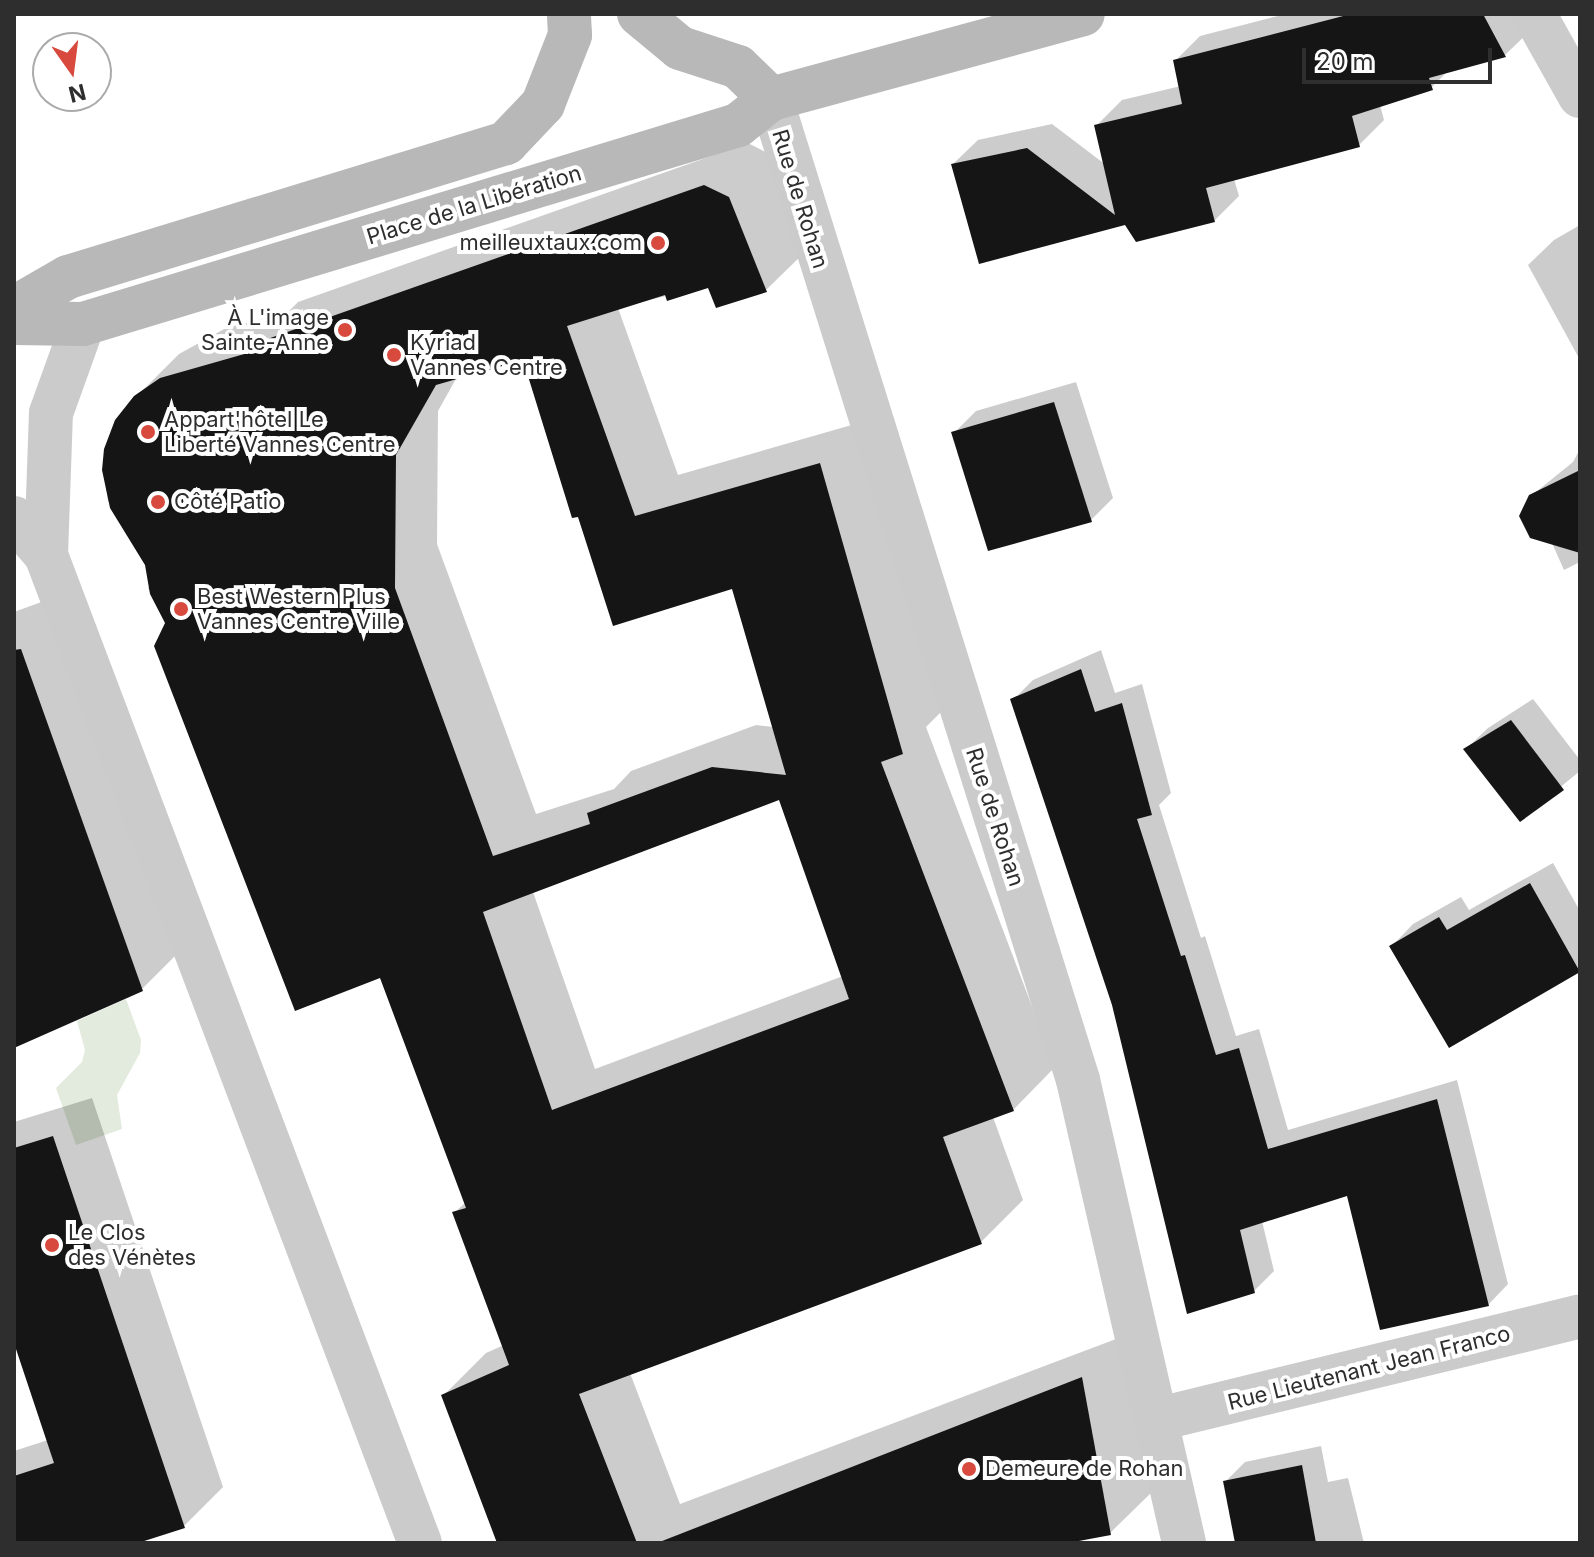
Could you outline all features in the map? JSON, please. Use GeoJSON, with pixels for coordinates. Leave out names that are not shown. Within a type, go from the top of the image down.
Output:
{"type":"FeatureCollection","features":[{"type":"Feature","properties":{"kind":"main road"},"geometry":{"type":"LineString","coordinates":[[14,308],[68,277],[506,143],[543,104],[570,35],[569,14]]}},
{"type":"Feature","properties":{"kind":"main road"},"geometry":{"type":"LineString","coordinates":[[639,14],[680,48],[738,67],[771,99],[1083,14]]}},
{"type":"Feature","properties":{"kind":"main road","name":"Place de la Libération"},"geometry":{"type":"LineString","coordinates":[[14,323],[83,324],[738,125],[771,99]]}},
{"type":"Feature","properties":{"kind":"street"},"geometry":{"type":"LineString","coordinates":[[1534,14],[1580,96]]}},
{"type":"Feature","properties":{"kind":"street","name":"Rue de Rohan"},"geometry":{"type":"LineString","coordinates":[[771,99],[1078,1080],[1159,1419],[1184,1543]]}},
{"type":"Feature","properties":{"kind":"street"},"geometry":{"type":"LineString","coordinates":[[46,555],[51,413],[83,324]]}},
{"type":"Feature","properties":{"kind":"street"},"geometry":{"type":"LineString","coordinates":[[14,518],[46,555],[420,1543]]}},
{"type":"Feature","properties":{"kind":"street","name":"Rue Lieutenant Jean Franco"},"geometry":{"type":"LineString","coordinates":[[1159,1419],[1580,1316]]}},
{"type":"Feature","properties":{"kind":"shaded area"},"geometry":{"type":"Polygon","coordinates":[[[126,999],[141,1040],[140,1053],[117,1095],[122,1129],[76,1145],[56,1088],[82,1062],[85,1050],[77,1021],[126,999]]]}},
{"type":"Feature","properties":{"kind":"building"},"geometry":{"type":"Polygon","coordinates":[[[1351,14],[1483,14],[1506,57],[1429,78],[1433,90],[1352,116],[1360,147],[1206,188],[1215,222],[1136,242],[1125,225],[979,264],[951,164],[1027,148],[1115,215],[1094,125],[1182,104],[1173,60],[1351,14]]]}},
{"type":"Feature","properties":{"kind":"building"},"geometry":{"type":"Polygon","coordinates":[[[704,185],[729,197],[767,292],[716,308],[708,288],[667,301],[665,295],[567,326],[635,516],[820,463],[903,754],[881,762],[1014,1111],[943,1137],[982,1244],[579,1394],[637,1543],[497,1543],[441,1395],[509,1365],[452,1212],[466,1208],[380,978],[295,1011],[154,646],[165,623],[150,594],[145,565],[110,508],[102,470],[104,449],[115,420],[134,396],[160,378],[255,351],[253,344],[704,185]],[[523,360],[436,385],[396,455],[395,588],[493,856],[590,824],[587,813],[712,767],[786,775],[732,589],[613,626],[578,517],[572,518],[523,360]],[[779,800],[483,912],[552,1110],[849,999],[779,800]]]}},
{"type":"Feature","properties":{"kind":"building"},"geometry":{"type":"Polygon","coordinates":[[[1054,402],[1092,522],[988,551],[951,432],[1054,402]]]}},
{"type":"Feature","properties":{"kind":"building"},"geometry":{"type":"Polygon","coordinates":[[[1580,470],[1580,553],[1530,538],[1519,516],[1529,495],[1580,470]]]}},
{"type":"Feature","properties":{"kind":"building"},"geometry":{"type":"Polygon","coordinates":[[[21,649],[143,991],[14,1048],[14,650],[21,649]]]}},
{"type":"Feature","properties":{"kind":"building"},"geometry":{"type":"Polygon","coordinates":[[[1081,669],[1095,712],[1122,703],[1152,815],[1137,819],[1181,956],[1185,955],[1216,1055],[1239,1048],[1268,1149],[1437,1099],[1489,1306],[1380,1330],[1347,1196],[1240,1230],[1255,1293],[1187,1314],[1112,1005],[1010,699],[1081,669]]]}},
{"type":"Feature","properties":{"kind":"building"},"geometry":{"type":"Polygon","coordinates":[[[1511,720],[1564,790],[1520,822],[1463,749],[1511,720]]]}},
{"type":"Feature","properties":{"kind":"building"},"geometry":{"type":"Polygon","coordinates":[[[1530,883],[1580,972],[1449,1048],[1389,946],[1439,917],[1447,930],[1530,883]]]}},
{"type":"Feature","properties":{"kind":"building","name":"Le Clos des Vénètes"},"geometry":{"type":"Polygon","coordinates":[[[53,1136],[185,1528],[138,1543],[14,1543],[14,1476],[54,1463],[14,1343],[14,1148],[53,1136]]]}},
{"type":"Feature","properties":{"kind":"building","name":"Demeure de Rohan"},"geometry":{"type":"Polygon","coordinates":[[[1082,1377],[1111,1535],[1068,1543],[657,1543],[1082,1377]]]}},
{"type":"Feature","properties":{"kind":"building"},"geometry":{"type":"Polygon","coordinates":[[[1302,1465],[1316,1543],[1235,1543],[1223,1481],[1302,1465]]]}},
{"type":"Feature","properties":{"kind":"place","name":"meilleuxtaux.com"},"geometry":{"type":"Point","coordinates":[658,243]}},
{"type":"Feature","properties":{"kind":"place","name":"À L'image Sainte-Anne"},"geometry":{"type":"Point","coordinates":[345,330]}},
{"type":"Feature","properties":{"kind":"place","name":"Kyriad Vannes Centre"},"geometry":{"type":"Point","coordinates":[394,355]}},
{"type":"Feature","properties":{"kind":"place","name":"Appart'hôtel Le Liberté Vannes Centre"},"geometry":{"type":"Point","coordinates":[148,432]}},
{"type":"Feature","properties":{"kind":"place","name":"Côté Patio"},"geometry":{"type":"Point","coordinates":[158,502]}},
{"type":"Feature","properties":{"kind":"place","name":"Best Western Plus Vannes Centre Ville"},"geometry":{"type":"Point","coordinates":[181,609]}},
{"type":"Feature","properties":{"kind":"place","name":"Le Clos des Vénètes"},"geometry":{"type":"Point","coordinates":[52,1245]}},
{"type":"Feature","properties":{"kind":"place","name":"Demeure de Rohan"},"geometry":{"type":"Point","coordinates":[969,1469]}}]}
